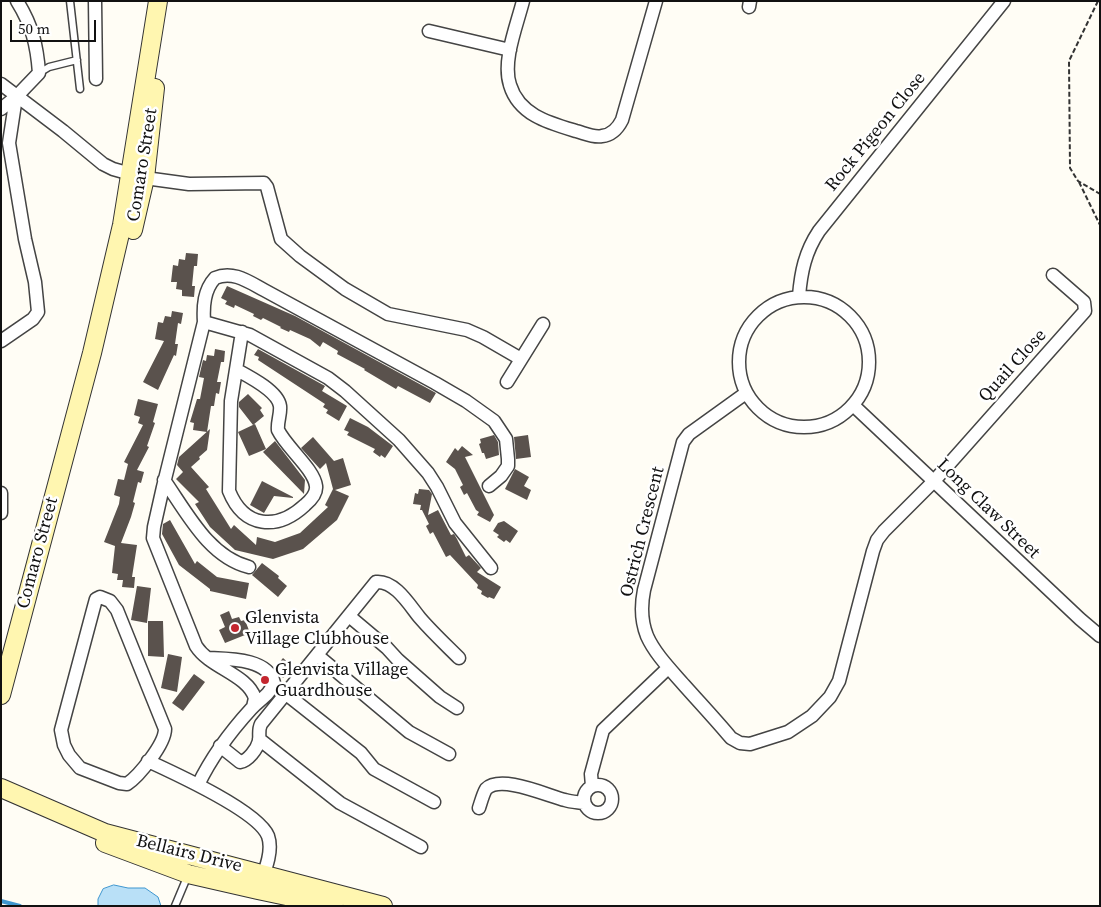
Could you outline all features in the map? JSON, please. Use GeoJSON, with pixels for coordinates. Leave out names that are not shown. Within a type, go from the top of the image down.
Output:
{"type":"FeatureCollection","features":[{"type":"Feature","properties":{"kind":"street"},"geometry":{"type":"LineString","coordinates":[[1,108],[16,97],[40,73],[33,34],[27,18],[17,1]]}},
{"type":"Feature","properties":{"kind":"street"},"geometry":{"type":"LineString","coordinates":[[95,1],[96,79]]}},
{"type":"Feature","properties":{"kind":"street","name":"Comaro Street"},"geometry":{"type":"LineString","coordinates":[[138,177],[158,1]]}},
{"type":"Feature","properties":{"kind":"street","name":"Comaro Street"},"geometry":{"type":"LineString","coordinates":[[1,695],[92,353],[122,225],[138,177],[165,1]]}},
{"type":"Feature","properties":{"kind":"street"},"geometry":{"type":"LineString","coordinates":[[523,1],[510,50],[507,72],[515,97],[521,106],[542,119],[594,136],[612,133],[622,120],[656,1]]}},
{"type":"Feature","properties":{"kind":"street","name":"Rock Pigeon Close"},"geometry":{"type":"LineString","coordinates":[[799,296],[803,263],[810,244],[819,231],[1004,1]]}},
{"type":"Feature","properties":{"kind":"street"},"geometry":{"type":"LineString","coordinates":[[429,31],[510,50]]}},
{"type":"Feature","properties":{"kind":"street"},"geometry":{"type":"LineString","coordinates":[[1,84],[103,164],[138,177],[189,184],[264,183],[267,187],[281,239],[300,256],[345,289],[388,314],[467,330],[521,359]]}},
{"type":"Feature","properties":{"kind":"street"},"geometry":{"type":"LineString","coordinates":[[1,341],[33,319],[38,312],[9,143],[16,97]]}},
{"type":"Feature","properties":{"kind":"street"},"geometry":{"type":"LineString","coordinates":[[253,706],[256,698],[250,688],[199,651],[193,641],[154,543],[154,527],[164,480],[204,322],[207,289],[215,278],[221,275],[238,277],[435,383],[466,401],[494,422],[504,434],[508,445],[508,466],[501,476],[489,486]]}},
{"type":"Feature","properties":{"kind":"street","name":"Quail Close"},"geometry":{"type":"LineString","coordinates":[[934,481],[1085,311],[1084,302],[1053,275]]}},
{"type":"Feature","properties":{"kind":"street"},"geometry":{"type":"LineString","coordinates":[[799,296],[816,297],[832,303],[847,312],[858,325],[866,340],[869,366],[863,391],[853,405],[837,418],[818,426],[796,427],[776,421],[758,410],[746,393],[738,372],[738,350],[746,330],[759,313],[778,301],[799,296]]}},
{"type":"Feature","properties":{"kind":"street"},"geometry":{"type":"LineString","coordinates":[[204,322],[242,332],[288,354],[328,378],[345,391],[400,440],[432,478],[455,523],[491,568]]}},
{"type":"Feature","properties":{"kind":"street"},"geometry":{"type":"LineString","coordinates":[[508,382],[543,324]]}},
{"type":"Feature","properties":{"kind":"street"},"geometry":{"type":"LineString","coordinates":[[237,370],[257,381],[276,398],[280,407],[278,430],[315,480],[316,491],[313,497],[293,515],[277,522],[262,522],[248,516],[235,504],[229,491],[231,402],[242,332]]}},
{"type":"Feature","properties":{"kind":"street","name":"Ostrich Crescent"},"geometry":{"type":"LineString","coordinates":[[746,393],[689,434],[682,447],[642,602],[646,634],[668,668],[731,738],[738,742],[750,744],[761,742],[788,732],[801,724],[823,705],[838,685],[877,540],[934,481]]}},
{"type":"Feature","properties":{"kind":"street","name":"Long Claw Street"},"geometry":{"type":"LineString","coordinates":[[853,405],[1100,636]]}},
{"type":"Feature","properties":{"kind":"street"},"geometry":{"type":"LineString","coordinates":[[164,480],[199,530],[213,546],[233,562],[250,567]]}},
{"type":"Feature","properties":{"kind":"street"},"geometry":{"type":"LineString","coordinates":[[1,493],[1,512]]}},
{"type":"Feature","properties":{"kind":"street"},"geometry":{"type":"LineString","coordinates":[[220,746],[241,763],[248,758],[259,739],[258,731],[261,724],[374,584],[383,582],[403,596],[422,620],[459,658]]}},
{"type":"Feature","properties":{"kind":"street"},"geometry":{"type":"LineString","coordinates":[[100,597],[110,601],[117,610],[163,722],[165,729],[164,738],[148,761],[129,783],[122,784],[80,768],[64,746],[61,730],[92,610],[96,599],[100,597]]}},
{"type":"Feature","properties":{"kind":"street"},"geometry":{"type":"LineString","coordinates":[[349,616],[440,697],[457,708]]}},
{"type":"Feature","properties":{"kind":"street"},"geometry":{"type":"LineString","coordinates":[[317,655],[409,732],[449,754]]}},
{"type":"Feature","properties":{"kind":"street"},"geometry":{"type":"LineString","coordinates":[[198,785],[208,764],[220,746],[253,706],[264,699],[274,686],[274,681],[270,674],[257,664],[247,661],[208,658]]}},
{"type":"Feature","properties":{"kind":"street"},"geometry":{"type":"LineString","coordinates":[[592,786],[590,774],[603,730],[668,668]]}},
{"type":"Feature","properties":{"kind":"street"},"geometry":{"type":"LineString","coordinates":[[285,693],[361,753],[374,769],[434,802]]}},
{"type":"Feature","properties":{"kind":"street"},"geometry":{"type":"LineString","coordinates":[[259,739],[340,803],[421,847]]}},
{"type":"Feature","properties":{"kind":"street"},"geometry":{"type":"LineString","coordinates":[[148,761],[198,785],[247,814],[265,830],[269,845],[268,858],[258,890]]}},
{"type":"Feature","properties":{"kind":"street"},"geometry":{"type":"LineString","coordinates":[[479,808],[486,789],[495,784],[502,783],[566,801],[584,803],[591,811],[598,813],[605,811],[610,806],[612,800],[609,790],[599,785],[592,786],[585,793],[584,803]]}},
{"type":"Feature","properties":{"kind":"street","name":"Bellairs Drive"},"geometry":{"type":"LineString","coordinates":[[1,788],[105,833],[383,906]]}},
{"type":"Feature","properties":{"kind":"street","name":"Bellairs Drive"},"geometry":{"type":"LineString","coordinates":[[1,798],[71,829],[188,874],[334,906]]}},
{"type":"Feature","properties":{"kind":"lane"},"geometry":{"type":"LineString","coordinates":[[70,1],[80,89]]}},
{"type":"Feature","properties":{"kind":"lane"},"geometry":{"type":"LineString","coordinates":[[40,73],[49,68],[77,60]]}},
{"type":"Feature","properties":{"kind":"lane"},"geometry":{"type":"LineString","coordinates":[[175,906],[188,874],[192,855]]}},
{"type":"Feature","properties":{"kind":"path"},"geometry":{"type":"LineString","coordinates":[[1098,1],[1069,61],[1070,168],[1100,225]]}},
{"type":"Feature","properties":{"kind":"path"},"geometry":{"type":"LineString","coordinates":[[1078,181],[1100,194]]}},
{"type":"Feature","properties":{"kind":"water"},"geometry":{"type":"Polygon","coordinates":[[[114,885],[128,888],[145,888],[158,897],[161,906],[98,906],[98,899],[103,889],[114,885]]]}},
{"type":"Feature","properties":{"kind":"building"},"geometry":{"type":"Polygon","coordinates":[[[186,253],[198,254],[197,266],[194,266],[192,286],[195,286],[194,297],[182,296],[182,290],[176,289],[177,282],[171,282],[173,265],[178,266],[179,259],[185,260],[186,253]]]}},
{"type":"Feature","properties":{"kind":"building"},"geometry":{"type":"Polygon","coordinates":[[[227,286],[295,316],[436,393],[430,403],[398,386],[396,389],[337,354],[338,351],[323,342],[320,347],[310,339],[290,330],[289,332],[280,328],[263,318],[261,320],[253,316],[254,314],[235,305],[234,308],[225,304],[227,301],[221,298],[227,286]]]}},
{"type":"Feature","properties":{"kind":"building"},"geometry":{"type":"Polygon","coordinates":[[[172,311],[183,313],[181,324],[178,323],[175,344],[178,344],[176,356],[174,355],[158,390],[143,382],[164,341],[155,339],[158,322],[163,323],[165,316],[171,317],[172,311]]]}},
{"type":"Feature","properties":{"kind":"building"},"geometry":{"type":"Polygon","coordinates":[[[215,349],[225,351],[224,362],[221,362],[217,382],[221,382],[219,394],[216,393],[214,406],[211,406],[207,432],[193,430],[194,423],[190,422],[197,399],[200,399],[204,378],[199,377],[203,360],[206,361],[207,355],[214,356],[215,349]]]}},
{"type":"Feature","properties":{"kind":"building"},"geometry":{"type":"Polygon","coordinates":[[[258,349],[325,386],[322,391],[347,406],[339,421],[326,413],[328,410],[323,407],[325,404],[258,360],[259,357],[254,355],[258,349]]]}},
{"type":"Feature","properties":{"kind":"building"},"geometry":{"type":"Polygon","coordinates":[[[248,394],[262,408],[260,410],[264,416],[253,425],[239,407],[239,402],[248,394]]]}},
{"type":"Feature","properties":{"kind":"building"},"geometry":{"type":"Polygon","coordinates":[[[138,399],[158,404],[153,422],[155,423],[147,446],[149,447],[137,470],[144,472],[141,483],[138,482],[133,502],[135,503],[121,543],[137,545],[132,577],[135,577],[134,588],[122,587],[123,580],[117,580],[118,574],[112,573],[115,546],[104,542],[119,504],[120,497],[114,495],[118,479],[124,480],[128,464],[124,462],[143,425],[138,423],[140,417],[134,415],[138,399]]]}},
{"type":"Feature","properties":{"kind":"building"},"geometry":{"type":"Polygon","coordinates":[[[350,418],[368,427],[393,446],[385,458],[373,452],[375,449],[347,435],[349,432],[344,430],[350,418]]]}},
{"type":"Feature","properties":{"kind":"building"},"geometry":{"type":"Polygon","coordinates":[[[255,424],[266,449],[249,456],[238,432],[255,424]]]}},
{"type":"Feature","properties":{"kind":"building"},"geometry":{"type":"Polygon","coordinates":[[[210,429],[207,450],[191,467],[209,487],[206,489],[231,529],[234,525],[256,545],[257,537],[275,542],[300,533],[328,507],[325,505],[333,489],[326,463],[320,469],[301,448],[313,437],[334,461],[343,458],[351,485],[335,490],[349,496],[337,520],[303,549],[273,559],[235,550],[210,527],[195,504],[199,502],[176,479],[183,472],[177,465],[179,457],[210,429]]]}},
{"type":"Feature","properties":{"kind":"building"},"geometry":{"type":"Polygon","coordinates":[[[494,435],[498,442],[499,455],[486,459],[479,444],[481,443],[480,439],[494,435]]]}},
{"type":"Feature","properties":{"kind":"building"},"geometry":{"type":"Polygon","coordinates":[[[528,435],[531,457],[516,459],[514,437],[528,435]]]}},
{"type":"Feature","properties":{"kind":"building"},"geometry":{"type":"Polygon","coordinates":[[[275,441],[305,480],[304,494],[263,452],[275,441]]]}},
{"type":"Feature","properties":{"kind":"building"},"geometry":{"type":"Polygon","coordinates":[[[462,446],[473,455],[465,457],[494,515],[490,522],[477,515],[479,512],[467,493],[464,495],[460,487],[463,485],[455,469],[446,462],[455,448],[458,451],[462,446]]]}},
{"type":"Feature","properties":{"kind":"building"},"geometry":{"type":"Polygon","coordinates":[[[515,469],[529,477],[524,486],[531,490],[527,500],[505,489],[515,469]]]}},
{"type":"Feature","properties":{"kind":"building"},"geometry":{"type":"Polygon","coordinates":[[[262,481],[293,498],[274,496],[264,513],[250,505],[262,481]]]}},
{"type":"Feature","properties":{"kind":"building"},"geometry":{"type":"Polygon","coordinates":[[[419,489],[429,490],[432,494],[428,515],[438,510],[451,535],[454,534],[466,557],[469,555],[481,568],[477,572],[501,587],[494,599],[481,594],[482,591],[477,588],[478,585],[450,555],[446,557],[433,532],[430,534],[426,526],[429,524],[422,510],[420,510],[421,505],[413,504],[415,493],[418,494],[419,489]]]}},
{"type":"Feature","properties":{"kind":"building"},"geometry":{"type":"Polygon","coordinates":[[[170,520],[195,564],[197,561],[217,577],[249,583],[246,599],[210,591],[210,589],[179,565],[162,534],[163,524],[170,520]]]}},
{"type":"Feature","properties":{"kind":"building"},"geometry":{"type":"Polygon","coordinates":[[[504,521],[518,531],[510,543],[506,540],[504,542],[493,531],[498,523],[504,521]]]}},
{"type":"Feature","properties":{"kind":"building"},"geometry":{"type":"Polygon","coordinates":[[[262,563],[279,576],[278,578],[287,586],[278,597],[252,575],[262,563]]]}},
{"type":"Feature","properties":{"kind":"building"},"geometry":{"type":"Polygon","coordinates":[[[137,586],[151,588],[147,623],[131,620],[137,586]]]}},
{"type":"Feature","properties":{"kind":"building","name":"Glenvista Village Clubhouse"},"geometry":{"type":"Polygon","coordinates":[[[229,611],[232,619],[239,617],[241,621],[245,620],[250,633],[225,643],[219,630],[225,627],[220,615],[229,611]]]}},
{"type":"Feature","properties":{"kind":"building"},"geometry":{"type":"Polygon","coordinates":[[[148,621],[163,621],[164,657],[148,656],[148,621]]]}},
{"type":"Feature","properties":{"kind":"building"},"geometry":{"type":"Polygon","coordinates":[[[168,654],[182,657],[177,692],[161,688],[168,654]]]}},
{"type":"Feature","properties":{"kind":"building"},"geometry":{"type":"Polygon","coordinates":[[[283,658],[293,667],[283,678],[275,668],[283,658]]]}},
{"type":"Feature","properties":{"kind":"building"},"geometry":{"type":"Polygon","coordinates":[[[194,674],[205,682],[183,711],[172,703],[194,674]]]}},
{"type":"Feature","properties":{"kind":"waterway"},"geometry":{"type":"LineString","coordinates":[[1,901],[20,906]]}},
{"type":"Feature","properties":{"kind":"place","name":"Glenvista Village Clubhouse"},"geometry":{"type":"Point","coordinates":[235,628]}},
{"type":"Feature","properties":{"kind":"place","name":"Glenvista Village Guardhouse"},"geometry":{"type":"Point","coordinates":[265,680]}}]}
